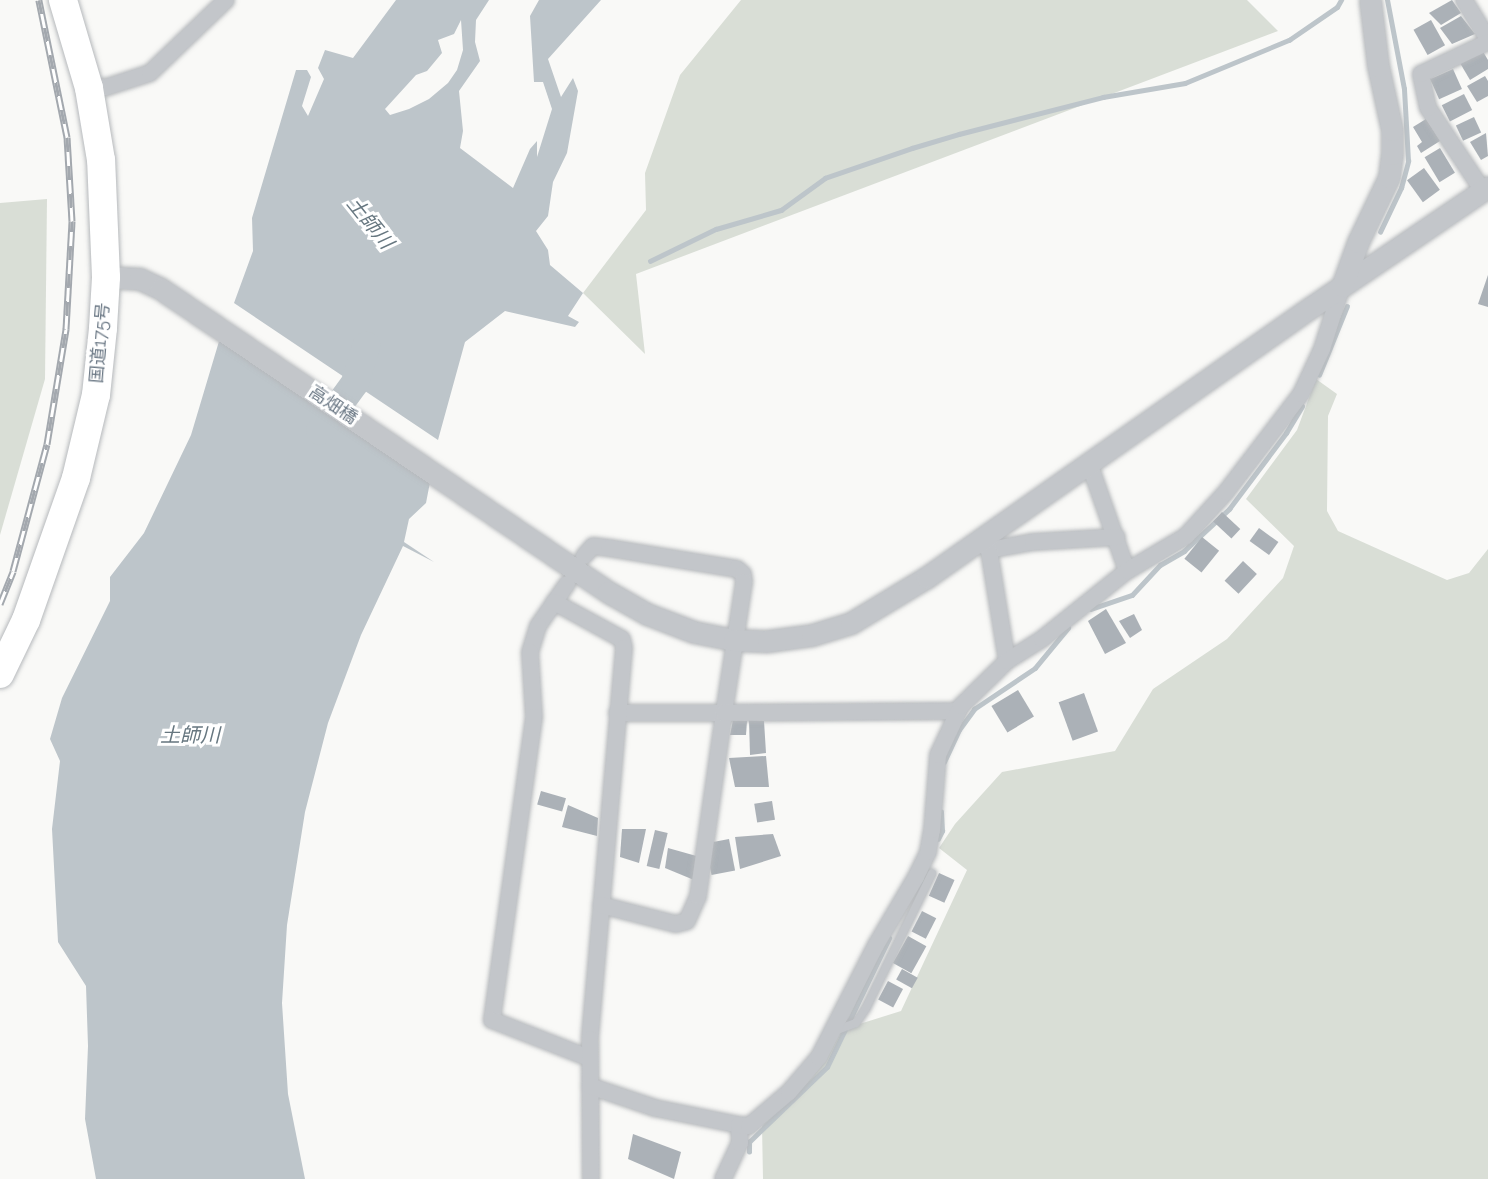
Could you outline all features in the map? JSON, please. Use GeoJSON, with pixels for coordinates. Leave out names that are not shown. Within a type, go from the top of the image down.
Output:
{"type":"FeatureCollection","features":[{"type":"Feature","properties":{"kind":"highway","name":"国道175号"},"geometry":{"type":"LineString","coordinates":[[0,674],[26,620],[76,478],[96,395],[106,276],[101,160],[89,88],[63,0]]}},
{"type":"Feature","properties":{"kind":"street"},"geometry":{"type":"LineString","coordinates":[[89,88],[107,87],[150,73],[226,0]]}},
{"type":"Feature","properties":{"kind":"street"},"geometry":{"type":"LineString","coordinates":[[590,1086],[656,1108],[749,1126],[789,1092],[819,1057],[927,852],[932,831],[938,755],[958,711],[1007,661],[1042,639],[1127,571],[1186,536],[1226,492],[1301,394],[1322,349],[1358,242],[1389,177],[1392,130],[1378,66],[1370,0]]}},
{"type":"Feature","properties":{"kind":"street"},"geometry":{"type":"LineString","coordinates":[[1464,0],[1488,41],[1421,74],[1428,108],[1486,189]]}},
{"type":"Feature","properties":{"kind":"street","name":"高畑橋"},"geometry":{"type":"LineString","coordinates":[[106,276],[140,279],[161,289],[608,592],[647,614],[694,632],[734,639],[768,641],[812,635],[851,623],[984,544],[1089,463],[1342,286],[1486,189]]}},
{"type":"Feature","properties":{"kind":"street"},"geometry":{"type":"LineString","coordinates":[[1089,463],[1127,571]]}},
{"type":"Feature","properties":{"kind":"street"},"geometry":{"type":"LineString","coordinates":[[1007,661],[984,544],[1116,537]]}},
{"type":"Feature","properties":{"kind":"street"},"geometry":{"type":"LineString","coordinates":[[585,556],[593,546],[737,569],[743,574],[744,582],[698,896],[687,921],[676,924],[601,904]]}},
{"type":"Feature","properties":{"kind":"street"},"geometry":{"type":"LineString","coordinates":[[567,584],[538,626],[530,652],[534,717],[492,1020],[589,1058]]}},
{"type":"Feature","properties":{"kind":"street"},"geometry":{"type":"LineString","coordinates":[[554,602],[622,639],[624,648],[589,1058],[591,1179]]}},
{"type":"Feature","properties":{"kind":"street"},"geometry":{"type":"LineString","coordinates":[[617,713],[958,711]]}},
{"type":"Feature","properties":{"kind":"street"},"geometry":{"type":"LineString","coordinates":[[723,1179],[740,1143],[739,1125]]}},
{"type":"Feature","properties":{"kind":"lane"},"geometry":{"type":"LineString","coordinates":[[832,1032],[856,1023],[866,1008],[932,873]]}},
{"type":"Feature","properties":{"kind":"shaded area"},"geometry":{"type":"Polygon","coordinates":[[[741,0],[1247,0],[1278,31],[636,274],[645,354],[583,293],[646,210],[645,173],[680,75],[741,0]]]}},
{"type":"Feature","properties":{"kind":"shaded area"},"geometry":{"type":"Polygon","coordinates":[[[47,199],[45,379],[0,535],[0,203],[47,199]]]}},
{"type":"Feature","properties":{"kind":"shaded area"},"geometry":{"type":"Polygon","coordinates":[[[1316,379],[1337,394],[1328,416],[1327,511],[1338,531],[1447,580],[1469,573],[1488,549],[1488,1179],[763,1179],[762,1126],[834,1032],[901,1011],[967,870],[939,848],[955,824],[1002,772],[1115,751],[1153,689],[1227,639],[1283,578],[1294,546],[1246,499],[1297,430],[1316,379]]]}},
{"type":"Feature","properties":{"kind":"water"},"geometry":{"type":"Polygon","coordinates":[[[396,0],[489,0],[476,20],[475,42],[480,61],[459,91],[463,131],[460,148],[513,188],[530,149],[537,141],[537,157],[552,109],[543,82],[534,82],[530,16],[539,0],[601,0],[548,59],[561,97],[573,78],[578,91],[567,153],[553,182],[548,216],[536,231],[548,250],[550,265],[583,293],[568,316],[579,322],[575,327],[505,311],[465,342],[438,440],[234,303],[253,251],[252,218],[296,70],[307,70],[311,77],[302,106],[308,116],[324,79],[318,68],[325,50],[353,58],[396,0]],[[461,20],[454,34],[438,40],[442,53],[427,71],[416,75],[385,109],[390,115],[429,99],[448,83],[457,70],[463,50],[461,20]]]}},
{"type":"Feature","properties":{"kind":"water","name":"土師川"},"geometry":{"type":"Polygon","coordinates":[[[220,338],[431,477],[426,503],[409,519],[404,542],[434,562],[403,546],[361,635],[328,723],[305,812],[287,925],[282,1003],[288,1094],[305,1179],[96,1179],[85,1119],[88,1046],[86,986],[58,942],[52,829],[60,761],[50,739],[62,698],[110,601],[110,577],[144,533],[191,435],[220,338]]]}},
{"type":"Feature","properties":{"kind":"building"},"geometry":{"type":"Polygon","coordinates":[[[1452,0],[1461,13],[1441,25],[1429,13],[1452,0]]]}},
{"type":"Feature","properties":{"kind":"building"},"geometry":{"type":"Polygon","coordinates":[[[1461,16],[1475,34],[1452,44],[1440,28],[1461,16]]]}},
{"type":"Feature","properties":{"kind":"building"},"geometry":{"type":"Polygon","coordinates":[[[1431,20],[1445,45],[1428,55],[1414,30],[1431,20]]]}},
{"type":"Feature","properties":{"kind":"building"},"geometry":{"type":"Polygon","coordinates":[[[1482,50],[1488,60],[1488,69],[1470,80],[1460,63],[1482,50]]]}},
{"type":"Feature","properties":{"kind":"building"},"geometry":{"type":"Polygon","coordinates":[[[1453,69],[1462,89],[1439,99],[1430,79],[1453,69]]]}},
{"type":"Feature","properties":{"kind":"building"},"geometry":{"type":"Polygon","coordinates":[[[1485,76],[1488,81],[1488,96],[1477,102],[1467,86],[1485,76]]]}},
{"type":"Feature","properties":{"kind":"building"},"geometry":{"type":"Polygon","coordinates":[[[1464,94],[1472,110],[1450,121],[1442,105],[1464,94]]]}},
{"type":"Feature","properties":{"kind":"building"},"geometry":{"type":"Polygon","coordinates":[[[1474,117],[1481,132],[1463,141],[1456,125],[1474,117]]]}},
{"type":"Feature","properties":{"kind":"building"},"geometry":{"type":"Polygon","coordinates":[[[1426,119],[1440,141],[1421,153],[1417,146],[1422,142],[1413,127],[1426,119]]]}},
{"type":"Feature","properties":{"kind":"building"},"geometry":{"type":"Polygon","coordinates":[[[1486,133],[1488,156],[1481,160],[1470,142],[1486,133]]]}},
{"type":"Feature","properties":{"kind":"building"},"geometry":{"type":"Polygon","coordinates":[[[1440,148],[1455,173],[1440,182],[1425,157],[1440,148]]]}},
{"type":"Feature","properties":{"kind":"building"},"geometry":{"type":"Polygon","coordinates":[[[1424,168],[1440,190],[1423,202],[1407,180],[1424,168]]]}},
{"type":"Feature","properties":{"kind":"building"},"geometry":{"type":"Polygon","coordinates":[[[1488,275],[1488,307],[1478,304],[1488,275]]]}},
{"type":"Feature","properties":{"kind":"building"},"geometry":{"type":"Polygon","coordinates":[[[1222,512],[1240,529],[1231,539],[1213,522],[1222,512]]]}},
{"type":"Feature","properties":{"kind":"building"},"geometry":{"type":"Polygon","coordinates":[[[1259,528],[1278,542],[1269,555],[1250,541],[1259,528]]]}},
{"type":"Feature","properties":{"kind":"building"},"geometry":{"type":"Polygon","coordinates":[[[1202,537],[1219,551],[1201,573],[1184,559],[1202,537]]]}},
{"type":"Feature","properties":{"kind":"building"},"geometry":{"type":"Polygon","coordinates":[[[1243,561],[1257,574],[1238,594],[1225,581],[1243,561]]]}},
{"type":"Feature","properties":{"kind":"building"},"geometry":{"type":"Polygon","coordinates":[[[1106,609],[1126,643],[1105,654],[1088,621],[1106,609]]]}},
{"type":"Feature","properties":{"kind":"building"},"geometry":{"type":"Polygon","coordinates":[[[1134,614],[1142,630],[1130,638],[1119,621],[1134,614]]]}},
{"type":"Feature","properties":{"kind":"building"},"geometry":{"type":"Polygon","coordinates":[[[1018,690],[1034,717],[1007,733],[991,706],[1018,690]]]}},
{"type":"Feature","properties":{"kind":"building"},"geometry":{"type":"Polygon","coordinates":[[[1084,693],[1098,732],[1073,741],[1059,702],[1084,693]]]}},
{"type":"Feature","properties":{"kind":"building"},"geometry":{"type":"Polygon","coordinates":[[[733,720],[747,721],[746,735],[730,735],[733,720]]]}},
{"type":"Feature","properties":{"kind":"building"},"geometry":{"type":"Polygon","coordinates":[[[749,720],[764,721],[766,753],[750,755],[749,720]]]}},
{"type":"Feature","properties":{"kind":"building"},"geometry":{"type":"Polygon","coordinates":[[[766,756],[769,787],[735,787],[729,758],[766,756]]]}},
{"type":"Feature","properties":{"kind":"building"},"geometry":{"type":"Polygon","coordinates":[[[541,791],[566,798],[562,812],[537,804],[541,791]]]}},
{"type":"Feature","properties":{"kind":"building"},"geometry":{"type":"Polygon","coordinates":[[[772,801],[775,820],[757,823],[754,804],[772,801]]]}},
{"type":"Feature","properties":{"kind":"building"},"geometry":{"type":"Polygon","coordinates":[[[568,805],[598,818],[597,836],[562,827],[568,805]]]}},
{"type":"Feature","properties":{"kind":"building"},"geometry":{"type":"Polygon","coordinates":[[[622,829],[646,829],[639,863],[620,857],[622,829]]]}},
{"type":"Feature","properties":{"kind":"building"},"geometry":{"type":"Polygon","coordinates":[[[655,830],[668,833],[659,869],[647,866],[655,830]]]}},
{"type":"Feature","properties":{"kind":"building"},"geometry":{"type":"Polygon","coordinates":[[[773,834],[781,856],[740,869],[735,837],[773,834]]]}},
{"type":"Feature","properties":{"kind":"building"},"geometry":{"type":"Polygon","coordinates":[[[729,839],[735,870],[712,875],[705,844],[729,839]]]}},
{"type":"Feature","properties":{"kind":"building"},"geometry":{"type":"Polygon","coordinates":[[[668,848],[700,857],[694,880],[665,868],[668,848]]]}},
{"type":"Feature","properties":{"kind":"building"},"geometry":{"type":"Polygon","coordinates":[[[939,873],[955,880],[944,903],[929,896],[939,873]]]}},
{"type":"Feature","properties":{"kind":"building"},"geometry":{"type":"Polygon","coordinates":[[[922,911],[936,918],[926,939],[912,931],[922,911]]]}},
{"type":"Feature","properties":{"kind":"building"},"geometry":{"type":"Polygon","coordinates":[[[908,936],[926,946],[911,973],[893,963],[908,936]]]}},
{"type":"Feature","properties":{"kind":"building"},"geometry":{"type":"Polygon","coordinates":[[[902,969],[918,978],[912,988],[896,979],[902,969]]]}},
{"type":"Feature","properties":{"kind":"building"},"geometry":{"type":"Polygon","coordinates":[[[888,981],[903,989],[893,1008],[878,1000],[888,981]]]}},
{"type":"Feature","properties":{"kind":"building"},"geometry":{"type":"Polygon","coordinates":[[[633,1134],[681,1152],[674,1179],[628,1159],[633,1134]]]}},
{"type":"Feature","properties":{"kind":"waterway"},"geometry":{"type":"LineString","coordinates":[[650,261],[716,229],[781,210],[825,178],[912,148],[1103,97],[1185,83],[1289,40],[1337,7],[1341,0]]}},
{"type":"Feature","properties":{"kind":"waterway"},"geometry":{"type":"LineString","coordinates":[[1380,232],[1401,188],[1408,161],[1404,89],[1387,0]]}},
{"type":"Feature","properties":{"kind":"waterway"},"geometry":{"type":"LineString","coordinates":[[1319,375],[1347,306]]}},
{"type":"Feature","properties":{"kind":"waterway","name":"土師川"},"geometry":{"type":"LineString","coordinates":[[320,431],[355,383],[366,346]]}},
{"type":"Feature","properties":{"kind":"waterway"},"geometry":{"type":"LineString","coordinates":[[1091,609],[1132,595],[1160,565],[1184,551],[1229,509],[1286,433],[1302,406]]}},
{"type":"Feature","properties":{"kind":"waterway"},"geometry":{"type":"LineString","coordinates":[[944,762],[959,730],[974,709],[1035,668],[1068,628]]}},
{"type":"Feature","properties":{"kind":"waterway"},"geometry":{"type":"LineString","coordinates":[[938,839],[942,831],[941,812]]}},
{"type":"Feature","properties":{"kind":"waterway"},"geometry":{"type":"LineString","coordinates":[[749,1152],[749,1142],[827,1067],[889,938]]}},
{"type":"Feature","properties":{"kind":"railway"},"geometry":{"type":"LineString","coordinates":[[0,604],[13,571],[47,444],[66,329],[72,221],[67,137],[39,0]]}}]}
